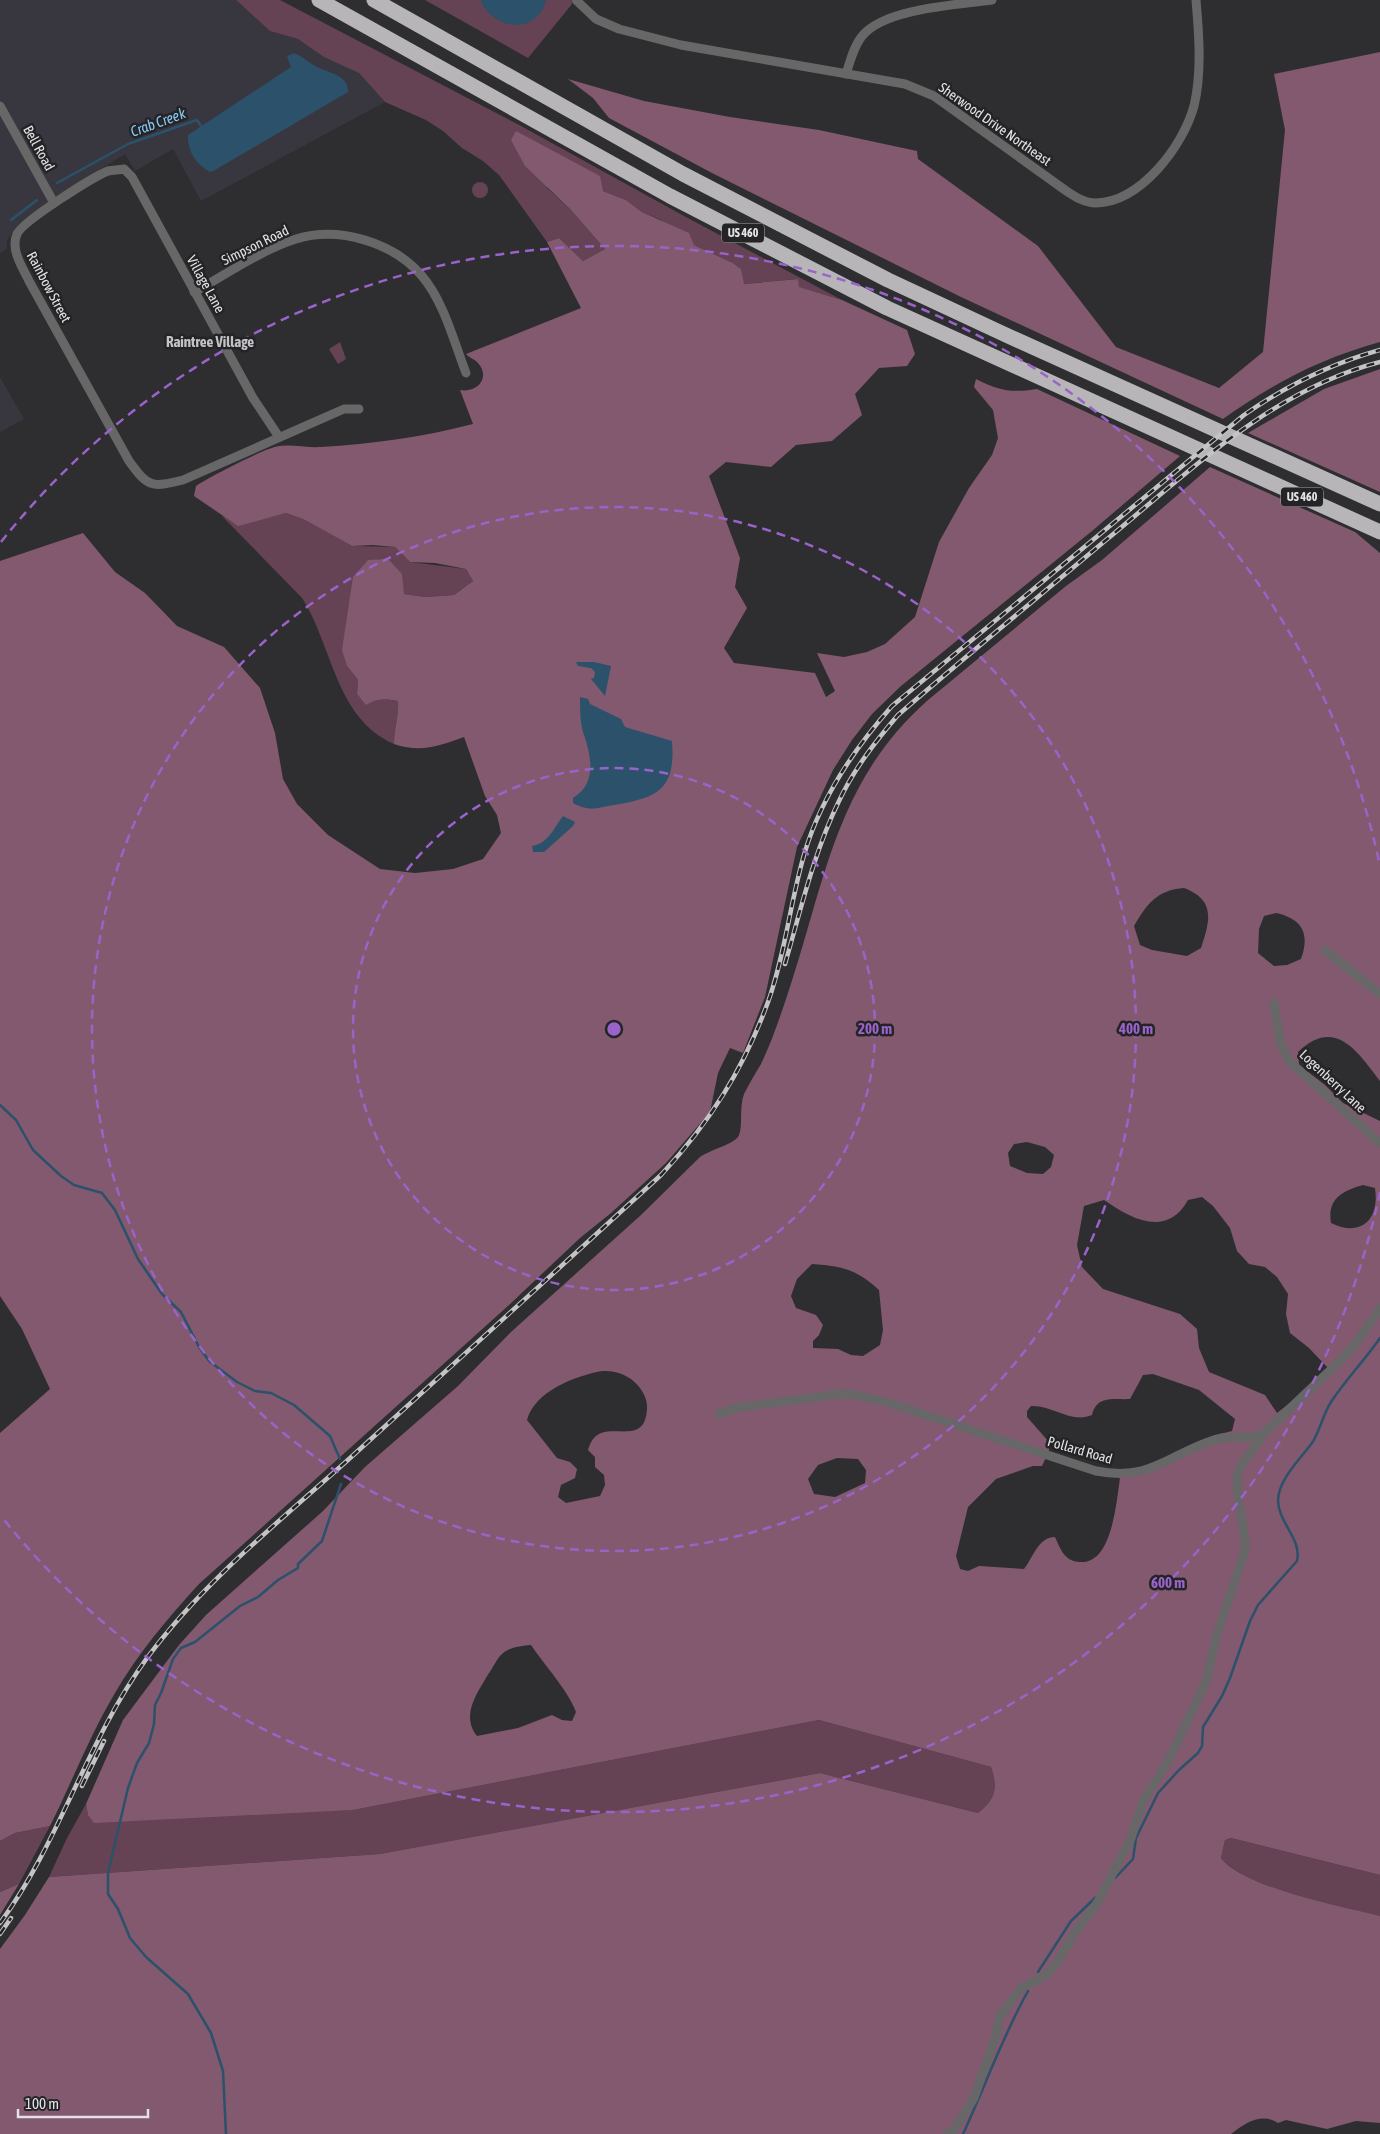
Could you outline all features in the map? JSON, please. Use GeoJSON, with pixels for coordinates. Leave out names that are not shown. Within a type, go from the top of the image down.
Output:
{"type":"FeatureCollection","features":[{"type":"Feature","properties":{"kind":"highway","name":"US 460"},"geometry":{"type":"LineString","coordinates":[[319,0],[670,196],[887,308],[1380,532]]}},
{"type":"Feature","properties":{"kind":"highway","name":"US 460"},"geometry":{"type":"LineString","coordinates":[[374,0],[683,174],[879,275],[1006,336],[1380,504]]}},
{"type":"Feature","properties":{"kind":"street","name":"Sherwood Drive Northeast"},"geometry":{"type":"LineString","coordinates":[[576,0],[596,19],[619,29],[681,45],[905,84],[934,96],[1081,200],[1096,203],[1113,199],[1133,189],[1154,174],[1173,152],[1185,131],[1194,106],[1197,71],[1196,0]]}},
{"type":"Feature","properties":{"kind":"street"},"geometry":{"type":"LineString","coordinates":[[846,74],[862,35],[878,24],[896,17],[924,11],[992,0]]}},
{"type":"Feature","properties":{"kind":"street","name":"Bell Road"},"geometry":{"type":"LineString","coordinates":[[0,106],[54,203]]}},
{"type":"Feature","properties":{"kind":"street","name":"Rainbow Street"},"geometry":{"type":"LineString","coordinates":[[124,169],[109,171],[54,203],[28,222],[17,234],[16,251],[30,281],[129,461],[144,481],[160,486],[183,480],[279,437]]}},
{"type":"Feature","properties":{"kind":"street","name":"Village Lane"},"geometry":{"type":"LineString","coordinates":[[124,169],[132,177],[253,398],[279,437]]}},
{"type":"Feature","properties":{"kind":"street","name":"Simpson Road"},"geometry":{"type":"LineString","coordinates":[[194,292],[262,254],[297,239],[325,235],[352,237],[381,245],[408,262],[423,277],[437,300],[466,373]]}},
{"type":"Feature","properties":{"kind":"street"},"geometry":{"type":"LineString","coordinates":[[279,437],[344,409],[359,409]]}},
{"type":"Feature","properties":{"kind":"street"},"geometry":{"type":"LineString","coordinates":[[1325,950],[1380,994]]}},
{"type":"Feature","properties":{"kind":"street","name":"Logenberry Lane"},"geometry":{"type":"LineString","coordinates":[[1274,1003],[1280,1042],[1290,1062],[1380,1143]]}},
{"type":"Feature","properties":{"kind":"street"},"geometry":{"type":"LineString","coordinates":[[947,2134],[953,2131],[974,2098],[997,2032],[999,2017],[1021,1988],[1045,1976],[1057,1963],[1076,1931],[1096,1905],[1130,1841],[1143,1801],[1167,1762],[1206,1682],[1216,1634],[1245,1551],[1246,1538],[1237,1476],[1244,1462],[1256,1448],[1263,1434],[1354,1346],[1380,1308]]}},
{"type":"Feature","properties":{"kind":"street","name":"Pollard Road"},"geometry":{"type":"LineString","coordinates":[[719,1414],[734,1408],[840,1394],[858,1395],[874,1398],[1096,1471],[1124,1475],[1149,1471],[1214,1440],[1237,1436],[1255,1437],[1263,1434]]}},
{"type":"Feature","properties":{"kind":"shaded area"},"geometry":{"type":"Polygon","coordinates":[[[0,0],[236,0],[270,31],[298,39],[359,73],[385,102],[201,201],[173,149],[135,171],[125,154],[67,190],[18,225],[7,240],[7,249],[0,253],[0,0]]]}},
{"type":"Feature","properties":{"kind":"shaded area"},"geometry":{"type":"Polygon","coordinates":[[[236,0],[280,0],[521,126],[842,300],[798,287],[797,279],[743,284],[741,269],[733,263],[694,245],[661,220],[642,212],[626,200],[603,191],[546,187],[571,210],[605,249],[583,261],[559,238],[547,242],[499,175],[483,161],[462,148],[443,131],[426,120],[385,102],[359,73],[324,57],[298,39],[270,31],[236,0]]]}},
{"type":"Feature","properties":{"kind":"shaded area"},"geometry":{"type":"Polygon","coordinates":[[[425,0],[571,0],[572,4],[528,58],[425,0]]]}},
{"type":"Feature","properties":{"kind":"shaded area"},"geometry":{"type":"Polygon","coordinates":[[[1380,52],[1380,342],[1337,356],[1298,373],[1260,394],[1223,419],[961,297],[712,173],[609,118],[593,98],[568,79],[644,101],[730,117],[819,130],[917,151],[918,159],[1038,246],[1116,347],[1219,388],[1263,352],[1285,130],[1274,74],[1380,52]]]}},
{"type":"Feature","properties":{"kind":"shaded area"},"geometry":{"type":"Polygon","coordinates":[[[516,131],[600,176],[603,191],[626,200],[642,212],[689,233],[694,245],[733,263],[741,269],[744,284],[798,279],[799,287],[842,300],[907,330],[915,354],[907,366],[879,368],[855,394],[862,415],[832,441],[796,445],[771,467],[726,462],[709,476],[740,558],[735,587],[747,608],[724,648],[734,663],[815,673],[826,697],[835,691],[817,653],[844,657],[867,652],[885,644],[915,617],[939,542],[969,488],[992,455],[998,438],[993,410],[974,387],[976,379],[1006,390],[1037,389],[1180,456],[1092,531],[901,686],[872,714],[852,740],[833,770],[797,847],[765,997],[743,1053],[730,1048],[718,1073],[710,1112],[666,1163],[611,1213],[580,1238],[509,1305],[199,1584],[154,1636],[124,1678],[97,1725],[50,1826],[15,1833],[0,1841],[0,1433],[50,1389],[22,1329],[0,1296],[0,561],[83,533],[115,572],[145,593],[177,626],[224,647],[260,688],[275,733],[283,779],[297,804],[328,835],[380,869],[415,873],[453,869],[483,859],[501,833],[497,815],[485,796],[464,737],[438,746],[421,748],[404,747],[394,744],[398,701],[374,701],[366,705],[357,694],[358,680],[347,666],[342,650],[353,577],[368,560],[388,559],[402,574],[404,594],[425,597],[454,595],[473,581],[466,569],[435,563],[410,562],[395,547],[352,546],[303,519],[286,513],[238,526],[194,496],[196,486],[250,457],[279,446],[321,447],[378,442],[435,433],[473,424],[460,390],[477,387],[483,374],[478,363],[466,354],[581,308],[547,242],[559,238],[583,261],[605,249],[571,210],[525,166],[511,140],[516,131]]]}},
{"type":"Feature","properties":{"kind":"shaded area"},"geometry":{"type":"Polygon","coordinates":[[[477,182],[483,182],[488,187],[486,196],[477,198],[472,193],[472,187],[477,182]]]}},
{"type":"Feature","properties":{"kind":"shaded area"},"geometry":{"type":"Polygon","coordinates":[[[340,342],[346,359],[338,364],[329,349],[340,342]]]}},
{"type":"Feature","properties":{"kind":"shaded area"},"geometry":{"type":"Polygon","coordinates":[[[1380,369],[1380,492],[1248,433],[1324,389],[1380,369]]]}},
{"type":"Feature","properties":{"kind":"shaded area"},"geometry":{"type":"Polygon","coordinates":[[[0,377],[24,419],[0,432],[0,377]]]}},
{"type":"Feature","properties":{"kind":"shaded area"},"geometry":{"type":"Polygon","coordinates":[[[1210,467],[1355,532],[1380,553],[1380,1081],[1354,1050],[1345,1042],[1334,1038],[1323,1037],[1311,1042],[1298,1052],[1299,1065],[1325,1085],[1343,1103],[1380,1121],[1380,1875],[1231,1838],[1225,1840],[1221,1858],[1232,1868],[1271,1887],[1380,1916],[1380,2123],[1356,2121],[1327,2129],[1286,2120],[1278,2123],[1272,2120],[1260,2119],[1242,2126],[1231,2134],[0,2134],[0,1949],[25,1915],[49,1877],[380,1854],[820,1773],[978,1813],[989,1803],[995,1787],[991,1767],[819,1720],[353,1810],[94,1823],[88,1815],[86,1804],[123,1720],[179,1645],[206,1615],[323,1511],[365,1467],[458,1386],[511,1332],[641,1215],[700,1157],[737,1138],[740,1131],[744,1094],[761,1064],[776,1029],[837,836],[853,800],[872,765],[897,732],[928,700],[1066,586],[1102,560],[1210,467]],[[1184,888],[1167,892],[1148,905],[1134,926],[1140,945],[1152,950],[1187,956],[1201,948],[1207,929],[1208,912],[1206,905],[1194,893],[1184,888]],[[1276,913],[1264,916],[1259,929],[1258,953],[1274,966],[1287,965],[1301,959],[1305,942],[1304,935],[1302,929],[1293,919],[1276,913]],[[1027,1142],[1014,1144],[1008,1153],[1010,1166],[1027,1173],[1043,1174],[1051,1167],[1054,1155],[1045,1147],[1027,1142]],[[1363,1185],[1343,1193],[1331,1208],[1331,1223],[1350,1228],[1365,1224],[1371,1218],[1374,1210],[1376,1200],[1375,1188],[1363,1185]],[[1202,1197],[1188,1200],[1179,1212],[1170,1219],[1159,1222],[1137,1218],[1104,1200],[1084,1206],[1077,1245],[1082,1267],[1103,1289],[1180,1314],[1197,1329],[1199,1348],[1209,1372],[1265,1395],[1277,1413],[1309,1388],[1328,1368],[1309,1348],[1290,1333],[1286,1314],[1288,1294],[1277,1277],[1265,1267],[1249,1264],[1237,1251],[1230,1228],[1213,1206],[1202,1197]],[[812,1264],[797,1279],[791,1296],[796,1308],[816,1315],[823,1325],[819,1335],[813,1341],[813,1348],[838,1349],[851,1355],[863,1356],[880,1345],[883,1330],[879,1290],[856,1273],[832,1266],[812,1264]],[[602,1371],[557,1386],[547,1393],[531,1410],[527,1420],[557,1458],[570,1462],[577,1469],[575,1478],[561,1485],[558,1497],[566,1503],[600,1496],[605,1485],[604,1475],[595,1467],[595,1457],[588,1450],[593,1439],[599,1434],[606,1432],[635,1430],[645,1420],[647,1409],[645,1396],[640,1388],[624,1375],[602,1371]],[[1153,1374],[1143,1375],[1130,1399],[1102,1401],[1094,1409],[1092,1415],[1084,1417],[1069,1416],[1047,1408],[1031,1406],[1027,1411],[1027,1417],[1049,1442],[1049,1451],[1042,1466],[1033,1466],[996,1479],[968,1507],[956,1556],[960,1569],[968,1571],[979,1566],[1024,1569],[1040,1544],[1044,1540],[1055,1537],[1064,1554],[1070,1560],[1080,1562],[1091,1560],[1100,1552],[1107,1541],[1115,1511],[1121,1471],[1153,1465],[1212,1436],[1232,1431],[1235,1419],[1199,1390],[1153,1374]],[[837,1458],[818,1465],[808,1479],[814,1494],[835,1497],[865,1483],[866,1470],[858,1459],[837,1458]],[[531,1645],[508,1650],[500,1656],[472,1704],[470,1720],[477,1736],[518,1728],[552,1715],[562,1720],[572,1721],[576,1712],[562,1687],[531,1645]]]}},
{"type":"Feature","properties":{"kind":"shaded area"},"geometry":{"type":"Polygon","coordinates":[[[286,513],[303,519],[352,546],[395,547],[410,562],[466,569],[473,581],[454,595],[425,597],[404,594],[347,666],[358,680],[357,694],[366,704],[382,700],[398,701],[394,744],[374,732],[359,717],[347,699],[302,598],[221,515],[238,525],[286,513]]]}},
{"type":"Feature","properties":{"kind":"shaded area"},"geometry":{"type":"Polygon","coordinates":[[[819,1720],[991,1767],[995,1787],[992,1798],[978,1813],[820,1773],[380,1854],[49,1877],[67,1838],[86,1804],[88,1815],[353,1810],[819,1720]]]}},
{"type":"Feature","properties":{"kind":"shaded area"},"geometry":{"type":"Polygon","coordinates":[[[50,1826],[19,1884],[0,1892],[0,1841],[15,1833],[50,1826]]]}},
{"type":"Feature","properties":{"kind":"shaded area"},"geometry":{"type":"Polygon","coordinates":[[[1231,1838],[1380,1875],[1380,1916],[1271,1887],[1250,1878],[1221,1858],[1225,1840],[1231,1838]]]}},
{"type":"Feature","properties":{"kind":"shaded area"},"geometry":{"type":"Polygon","coordinates":[[[19,1884],[0,1915],[0,1892],[19,1884]]]}},
{"type":"Feature","properties":{"kind":"water"},"geometry":{"type":"Polygon","coordinates":[[[482,0],[546,1],[541,12],[533,20],[525,24],[515,25],[496,19],[481,3],[482,0]]]}},
{"type":"Feature","properties":{"kind":"water"},"geometry":{"type":"Polygon","coordinates":[[[294,53],[317,67],[342,78],[348,92],[215,170],[210,172],[205,169],[191,152],[188,135],[291,67],[287,56],[294,53]]]}},
{"type":"Feature","properties":{"kind":"water"},"geometry":{"type":"Polygon","coordinates":[[[576,662],[594,662],[611,666],[605,696],[591,679],[594,678],[595,672],[591,668],[578,666],[576,662]]]}},
{"type":"Feature","properties":{"kind":"water"},"geometry":{"type":"Polygon","coordinates":[[[580,697],[588,699],[590,704],[621,719],[625,727],[672,741],[671,771],[661,789],[642,799],[598,808],[584,808],[573,803],[573,798],[586,785],[590,768],[590,759],[581,724],[580,697]]]}},
{"type":"Feature","properties":{"kind":"water"},"geometry":{"type":"Polygon","coordinates":[[[563,816],[575,822],[573,826],[544,852],[533,852],[532,846],[547,839],[563,816]]]}},
{"type":"Feature","properties":{"kind":"waterway","name":"Crab Creek"},"geometry":{"type":"LineString","coordinates":[[57,183],[128,144],[197,120],[203,129]]}},
{"type":"Feature","properties":{"kind":"waterway","name":"Crab Creek"},"geometry":{"type":"LineString","coordinates":[[11,220],[37,200]]}},
{"type":"Feature","properties":{"kind":"waterway"},"geometry":{"type":"LineString","coordinates":[[0,1105],[16,1120],[33,1150],[61,1176],[74,1185],[102,1193],[115,1210],[138,1259],[162,1294],[181,1312],[199,1347],[209,1361],[237,1382],[255,1391],[271,1393],[294,1405],[330,1436],[340,1459]]}},
{"type":"Feature","properties":{"kind":"waterway"},"geometry":{"type":"LineString","coordinates":[[1115,1878],[1133,1859],[1136,1838],[1158,1793],[1198,1753],[1202,1746],[1203,1727],[1222,1696],[1250,1621],[1258,1605],[1297,1561],[1298,1553],[1296,1546],[1279,1509],[1279,1493],[1290,1470],[1312,1443],[1331,1402],[1380,1338]]}},
{"type":"Feature","properties":{"kind":"waterway"},"geometry":{"type":"LineString","coordinates":[[226,2134],[223,2071],[211,2033],[188,1994],[146,1957],[130,1938],[118,1909],[108,1894],[108,1873],[128,1788],[137,1763],[149,1743],[154,1724],[155,1705],[173,1659],[181,1648],[195,1642],[240,1606],[258,1597],[278,1580],[298,1568],[298,1564],[322,1541],[341,1484]]}},
{"type":"Feature","properties":{"kind":"waterway"},"geometry":{"type":"LineString","coordinates":[[1038,1972],[1071,1921],[1096,1897]]}},
{"type":"Feature","properties":{"kind":"waterway"},"geometry":{"type":"LineString","coordinates":[[963,2134],[1002,2044],[1028,1991]]}},
{"type":"Feature","properties":{"kind":"railway"},"geometry":{"type":"LineString","coordinates":[[0,1923],[40,1859],[107,1723],[126,1690],[147,1658],[169,1630],[243,1553],[661,1175],[710,1115],[748,1050],[768,1002],[779,966],[804,855],[819,814],[852,757],[892,706],[1244,415],[1292,385],[1326,369],[1380,350]]}},
{"type":"Feature","properties":{"kind":"railway"},"geometry":{"type":"LineString","coordinates":[[785,964],[809,881],[830,820],[858,767],[898,715],[1169,487],[1234,436],[1268,412],[1303,392],[1341,375],[1380,362]]}},
{"type":"Feature","properties":{"kind":"railway"},"geometry":{"type":"LineString","coordinates":[[82,1786],[104,1741]]}},
{"type":"Feature","properties":{"kind":"railway"},"geometry":{"type":"LineString","coordinates":[[0,1934],[11,1918]]}},
{"type":"Feature","properties":{"kind":"district","name":"Raintree Village"},"geometry":{"type":"Point","coordinates":[210,341]}}]}
